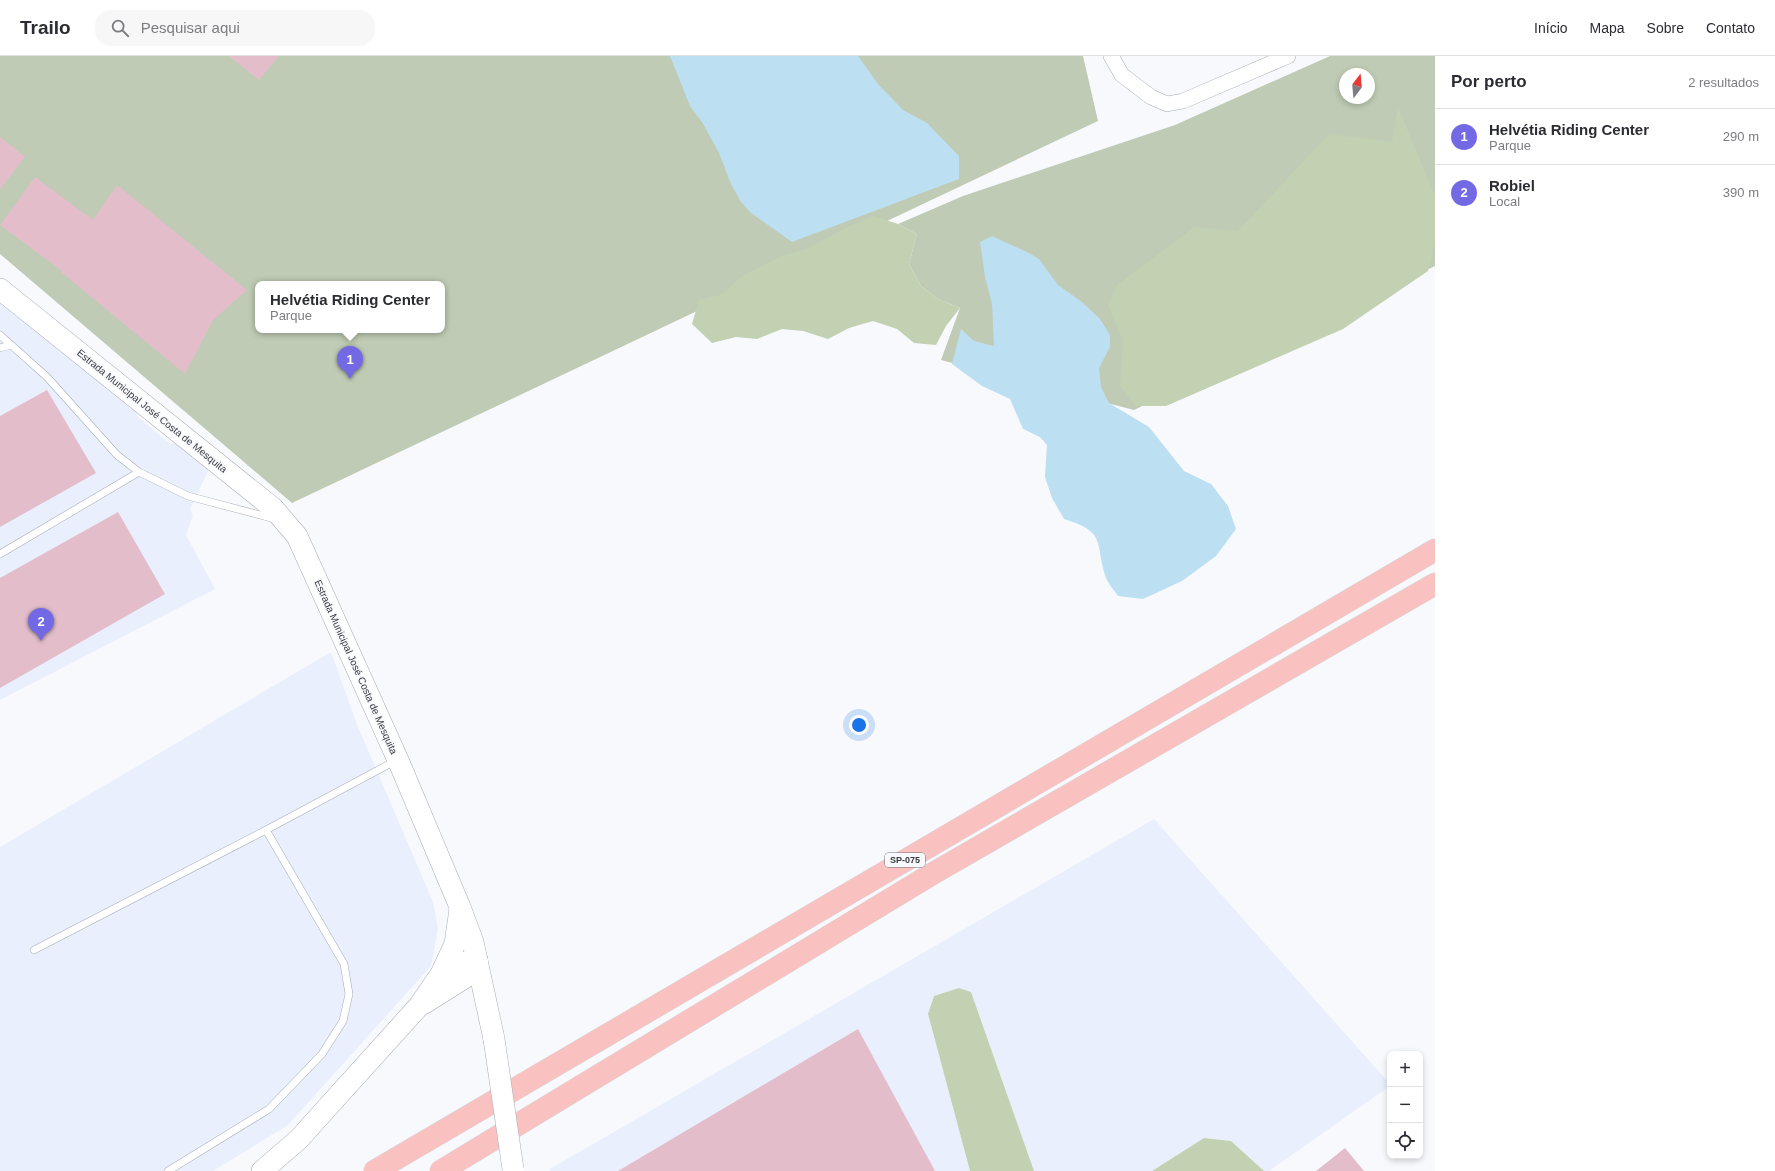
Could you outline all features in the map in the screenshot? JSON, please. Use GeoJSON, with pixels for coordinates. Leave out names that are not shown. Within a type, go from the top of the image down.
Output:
{"type":"FeatureCollection","features":[{"type":"Feature","properties":{"kind":"highway","name":"SP-075"},"geometry":{"type":"LineString","coordinates":[[375,1171],[1435,550]]}},
{"type":"Feature","properties":{"kind":"highway","name":"SP-075"},"geometry":{"type":"LineString","coordinates":[[441,1171],[932,874],[1435,584]]}},
{"type":"Feature","properties":{"kind":"main road","name":"Estrada Municipal José Costa de Mesquita"},"geometry":{"type":"LineString","coordinates":[[0,289],[273,508],[287,522],[297,536],[398,760],[460,907],[473,942],[489,1009],[513,1170]]}},
{"type":"Feature","properties":{"kind":"main road"},"geometry":{"type":"LineString","coordinates":[[262,1171],[299,1138],[419,1006],[441,974],[455,944],[460,907]]}},
{"type":"Feature","properties":{"kind":"main road"},"geometry":{"type":"LineString","coordinates":[[441,974],[460,963],[477,960]]}},
{"type":"Feature","properties":{"kind":"main road"},"geometry":{"type":"LineString","coordinates":[[419,1006],[466,977],[477,960]]}},
{"type":"Feature","properties":{"kind":"main road"},"geometry":{"type":"LineString","coordinates":[[439,995],[453,991],[462,992],[474,996],[489,1009]]}},
{"type":"Feature","properties":{"kind":"street"},"geometry":{"type":"LineString","coordinates":[[1111,56],[1122,75],[1151,97],[1167,104],[1183,101],[1288,56]]}},
{"type":"Feature","properties":{"kind":"lane"},"geometry":{"type":"LineString","coordinates":[[0,336],[48,377],[117,454],[139,472],[188,496],[287,522]]}},
{"type":"Feature","properties":{"kind":"lane"},"geometry":{"type":"LineString","coordinates":[[0,348],[11,345]]}},
{"type":"Feature","properties":{"kind":"lane"},"geometry":{"type":"LineString","coordinates":[[0,554],[139,472]]}},
{"type":"Feature","properties":{"kind":"lane"},"geometry":{"type":"LineString","coordinates":[[34,950],[398,760]]}},
{"type":"Feature","properties":{"kind":"lane"},"geometry":{"type":"LineString","coordinates":[[168,1171],[269,1109],[322,1054],[344,1021],[349,994],[344,964],[266,830]]}},
{"type":"Feature","properties":{"kind":"shaded area"},"geometry":{"type":"Polygon","coordinates":[[[0,299],[136,409],[137,416],[170,444],[179,443],[210,467],[190,509],[193,515],[186,535],[215,589],[0,700],[0,299]]]}},
{"type":"Feature","properties":{"kind":"shaded area"},"geometry":{"type":"Polygon","coordinates":[[[331,652],[356,722],[433,902],[438,929],[431,966],[288,1125],[213,1171],[0,1171],[0,847],[331,652]]]}},
{"type":"Feature","properties":{"kind":"shaded area"},"geometry":{"type":"Polygon","coordinates":[[[1154,819],[1387,1081],[1387,1088],[1269,1171],[1264,1171],[1231,1141],[1204,1138],[1152,1171],[1034,1171],[971,992],[928,1014],[970,1171],[550,1171],[550,1169],[1154,819]]]}},
{"type":"Feature","properties":{"kind":"green space"},"geometry":{"type":"Polygon","coordinates":[[[0,56],[1083,56],[1098,121],[292,503],[0,254],[0,56]]]}},
{"type":"Feature","properties":{"kind":"green space"},"geometry":{"type":"Polygon","coordinates":[[[1330,56],[1435,56],[1435,266],[1134,410],[941,360],[960,308],[938,299],[921,286],[909,264],[917,234],[898,224],[963,196],[1175,125],[1330,56]]]}},
{"type":"Feature","properties":{"kind":"green space"},"geometry":{"type":"Polygon","coordinates":[[[1398,107],[1435,196],[1435,240],[1428,271],[1343,329],[1166,406],[1136,406],[1120,386],[1123,340],[1108,305],[1116,286],[1194,227],[1238,231],[1329,134],[1392,142],[1398,107]]]}},
{"type":"Feature","properties":{"kind":"green space"},"geometry":{"type":"Polygon","coordinates":[[[874,216],[898,224],[917,234],[909,264],[921,286],[938,299],[960,308],[946,326],[936,345],[914,343],[897,329],[873,321],[849,328],[828,339],[803,331],[782,329],[757,339],[736,337],[712,343],[692,324],[699,300],[723,294],[741,277],[783,255],[807,249],[849,226],[874,216]]]}},
{"type":"Feature","properties":{"kind":"green space"},"geometry":{"type":"Polygon","coordinates":[[[959,988],[971,992],[1034,1171],[970,1171],[928,1014],[934,996],[959,988]]]}},
{"type":"Feature","properties":{"kind":"green space"},"geometry":{"type":"Polygon","coordinates":[[[1204,1138],[1231,1141],[1264,1171],[1152,1171],[1204,1138]]]}},
{"type":"Feature","properties":{"kind":"water"},"geometry":{"type":"Polygon","coordinates":[[[670,56],[858,56],[878,84],[903,110],[927,123],[959,156],[959,179],[792,242],[751,213],[741,202],[731,184],[719,153],[702,122],[690,106],[670,56]]]}},
{"type":"Feature","properties":{"kind":"water"},"geometry":{"type":"Polygon","coordinates":[[[992,236],[1039,259],[1058,285],[1082,302],[1100,319],[1110,335],[1110,347],[1099,368],[1101,387],[1109,403],[1149,427],[1184,471],[1211,484],[1228,506],[1236,529],[1216,556],[1182,581],[1143,599],[1118,596],[1106,578],[1099,546],[1093,533],[1087,528],[1064,519],[1052,498],[1045,477],[1047,445],[1040,437],[1023,429],[1010,399],[982,386],[952,364],[961,329],[974,341],[994,346],[992,304],[985,277],[980,242],[992,236]]]}},
{"type":"Feature","properties":{"kind":"building"},"geometry":{"type":"Polygon","coordinates":[[[229,56],[279,56],[259,80],[229,56]]]}},
{"type":"Feature","properties":{"kind":"building"},"geometry":{"type":"Polygon","coordinates":[[[0,137],[25,157],[0,189],[0,137]]]}},
{"type":"Feature","properties":{"kind":"building"},"geometry":{"type":"Polygon","coordinates":[[[35,177],[93,220],[117,185],[247,290],[213,320],[185,374],[61,272],[62,271],[0,225],[35,177]]]}},
{"type":"Feature","properties":{"kind":"building"},"geometry":{"type":"Polygon","coordinates":[[[47,390],[96,473],[0,527],[0,416],[47,390]]]}},
{"type":"Feature","properties":{"kind":"building"},"geometry":{"type":"Polygon","coordinates":[[[118,512],[165,594],[0,688],[0,578],[118,512]]]}},
{"type":"Feature","properties":{"kind":"building"},"geometry":{"type":"Polygon","coordinates":[[[858,1029],[935,1171],[618,1171],[858,1029]]]}},
{"type":"Feature","properties":{"kind":"building"},"geometry":{"type":"Polygon","coordinates":[[[1345,1148],[1364,1171],[1316,1171],[1345,1148]]]}},
{"type":"Feature","properties":{"kind":"place","name":"Helvétia Riding Center"},"geometry":{"type":"Point","coordinates":[350,379]}},
{"type":"Feature","properties":{"kind":"place","name":"Robiel"},"geometry":{"type":"Point","coordinates":[41,641]}}]}
